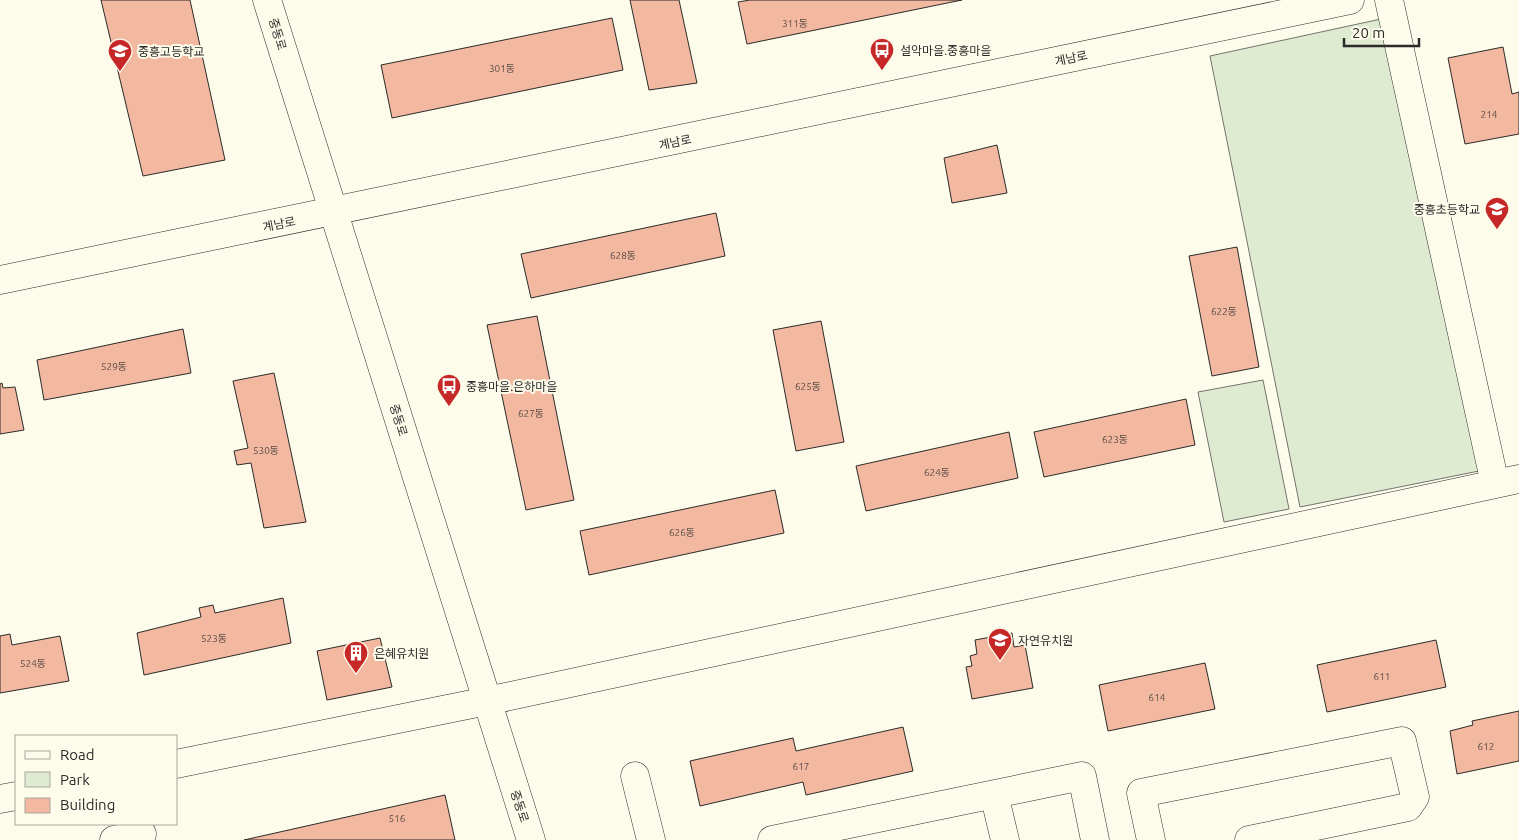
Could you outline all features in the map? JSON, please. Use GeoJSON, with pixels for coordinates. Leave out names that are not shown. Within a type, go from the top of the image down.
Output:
{"type":"FeatureCollection","features":[{"type":"Feature","properties":{"kind":"street","name":"중동로"},"geometry":{"type":"LineString","coordinates":[[267,0],[531,840]]}},
{"type":"Feature","properties":{"kind":"street","name":"계남로"},"geometry":{"type":"LineString","coordinates":[[0,280],[334,213],[1350,0]]}},
{"type":"Feature","properties":{"kind":"street"},"geometry":{"type":"LineString","coordinates":[[178,764],[487,702],[1507,482],[1389,0]]}},
{"type":"Feature","properties":{"kind":"street"},"geometry":{"type":"LineString","coordinates":[[1150,840],[1141,793],[1402,741],[1415,797],[1408,807],[1249,840]]}},
{"type":"Feature","properties":{"kind":"street"},"geometry":{"type":"LineString","coordinates":[[635,776],[651,840]]}},
{"type":"Feature","properties":{"kind":"street"},"geometry":{"type":"LineString","coordinates":[[772,840],[1082,776],[1095,840]]}},
{"type":"Feature","properties":{"kind":"street"},"geometry":{"type":"LineString","coordinates":[[994,794],[1005,840]]}},
{"type":"Feature","properties":{"kind":"street"},"geometry":{"type":"LineString","coordinates":[[0,799],[15,796]]}},
{"type":"Feature","properties":{"kind":"street"},"geometry":{"type":"LineString","coordinates":[[114,840],[141,833]]}},
{"type":"Feature","properties":{"kind":"green space"},"geometry":{"type":"Polygon","coordinates":[[[1381,19],[1479,471],[1300,507],[1210,56],[1381,19]]]}},
{"type":"Feature","properties":{"kind":"green space"},"geometry":{"type":"Polygon","coordinates":[[[1263,380],[1289,509],[1224,522],[1198,392],[1263,380]]]}},
{"type":"Feature","properties":{"kind":"building"},"geometry":{"type":"Polygon","coordinates":[[[101,0],[190,0],[225,160],[143,176],[101,0]]]}},
{"type":"Feature","properties":{"kind":"building"},"geometry":{"type":"Polygon","coordinates":[[[630,0],[679,0],[697,83],[649,90],[630,0]]]}},
{"type":"Feature","properties":{"kind":"building"},"geometry":{"type":"Polygon","coordinates":[[[750,0],[962,0],[747,44],[738,2],[750,0]]]}},
{"type":"Feature","properties":{"kind":"building"},"geometry":{"type":"Polygon","coordinates":[[[612,18],[623,70],[392,118],[381,65],[612,18]]]}},
{"type":"Feature","properties":{"kind":"building"},"geometry":{"type":"Polygon","coordinates":[[[1503,47],[1512,94],[1519,92],[1519,134],[1465,144],[1448,58],[1503,47]]]}},
{"type":"Feature","properties":{"kind":"building"},"geometry":{"type":"Polygon","coordinates":[[[997,145],[1007,193],[952,203],[944,158],[997,145]]]}},
{"type":"Feature","properties":{"kind":"building"},"geometry":{"type":"Polygon","coordinates":[[[716,213],[725,256],[531,298],[521,254],[716,213]]]}},
{"type":"Feature","properties":{"kind":"building"},"geometry":{"type":"Polygon","coordinates":[[[1237,247],[1259,367],[1212,376],[1189,256],[1237,247]]]}},
{"type":"Feature","properties":{"kind":"building"},"geometry":{"type":"Polygon","coordinates":[[[537,316],[574,500],[526,510],[487,325],[537,316]]]}},
{"type":"Feature","properties":{"kind":"building"},"geometry":{"type":"Polygon","coordinates":[[[821,321],[844,442],[796,451],[773,330],[821,321]]]}},
{"type":"Feature","properties":{"kind":"building"},"geometry":{"type":"Polygon","coordinates":[[[183,329],[191,373],[44,400],[37,360],[183,329]]]}},
{"type":"Feature","properties":{"kind":"building"},"geometry":{"type":"Polygon","coordinates":[[[274,373],[306,522],[264,528],[251,463],[237,465],[234,451],[248,448],[233,381],[274,373]]]}},
{"type":"Feature","properties":{"kind":"building"},"geometry":{"type":"Polygon","coordinates":[[[2,383],[3,388],[15,387],[24,430],[0,434],[0,384],[2,383]]]}},
{"type":"Feature","properties":{"kind":"building"},"geometry":{"type":"Polygon","coordinates":[[[1186,399],[1195,445],[1044,477],[1034,432],[1186,399]]]}},
{"type":"Feature","properties":{"kind":"building"},"geometry":{"type":"Polygon","coordinates":[[[1009,432],[1018,478],[866,511],[856,466],[1009,432]]]}},
{"type":"Feature","properties":{"kind":"building"},"geometry":{"type":"Polygon","coordinates":[[[775,490],[784,533],[589,575],[580,531],[775,490]]]}},
{"type":"Feature","properties":{"kind":"building"},"geometry":{"type":"Polygon","coordinates":[[[283,598],[291,643],[144,675],[137,633],[201,617],[199,608],[213,605],[215,613],[283,598]]]}},
{"type":"Feature","properties":{"kind":"building","name":"자연유치원"},"geometry":{"type":"Polygon","coordinates":[[[1012,633],[1014,647],[1025,645],[1033,688],[972,699],[966,667],[972,666],[970,656],[977,654],[975,640],[1012,633]]]}},
{"type":"Feature","properties":{"kind":"building"},"geometry":{"type":"Polygon","coordinates":[[[10,634],[12,645],[60,636],[69,681],[0,693],[0,636],[10,634]]]}},
{"type":"Feature","properties":{"kind":"building","name":"은혜유치원"},"geometry":{"type":"Polygon","coordinates":[[[380,638],[392,687],[327,700],[317,651],[380,638]]]}},
{"type":"Feature","properties":{"kind":"building"},"geometry":{"type":"Polygon","coordinates":[[[1436,640],[1446,687],[1327,712],[1317,665],[1436,640]]]}},
{"type":"Feature","properties":{"kind":"building"},"geometry":{"type":"Polygon","coordinates":[[[1205,663],[1215,709],[1108,731],[1099,685],[1205,663]]]}},
{"type":"Feature","properties":{"kind":"building"},"geometry":{"type":"Polygon","coordinates":[[[1519,711],[1519,761],[1457,774],[1450,731],[1473,725],[1472,721],[1519,711]]]}},
{"type":"Feature","properties":{"kind":"building"},"geometry":{"type":"Polygon","coordinates":[[[903,727],[913,771],[806,795],[803,782],[700,806],[690,761],[793,738],[796,751],[903,727]]]}},
{"type":"Feature","properties":{"kind":"building"},"geometry":{"type":"Polygon","coordinates":[[[445,795],[455,840],[244,840],[445,795]]]}},
{"type":"Feature","properties":{"kind":"place","name":"설악마을.중흥마을"},"geometry":{"type":"Point","coordinates":[882,71]}},
{"type":"Feature","properties":{"kind":"place","name":"중흥고등학교"},"geometry":{"type":"Point","coordinates":[120,72]}},
{"type":"Feature","properties":{"kind":"place","name":"중흥초등학교"},"geometry":{"type":"Point","coordinates":[1497,230]}},
{"type":"Feature","properties":{"kind":"place","name":"중흥마을.은하마을"},"geometry":{"type":"Point","coordinates":[449,407]}},
{"type":"Feature","properties":{"kind":"place","name":"자연유치원"},"geometry":{"type":"Point","coordinates":[1000,661]}},
{"type":"Feature","properties":{"kind":"place","name":"은혜유치원"},"geometry":{"type":"Point","coordinates":[356,674]}}]}
